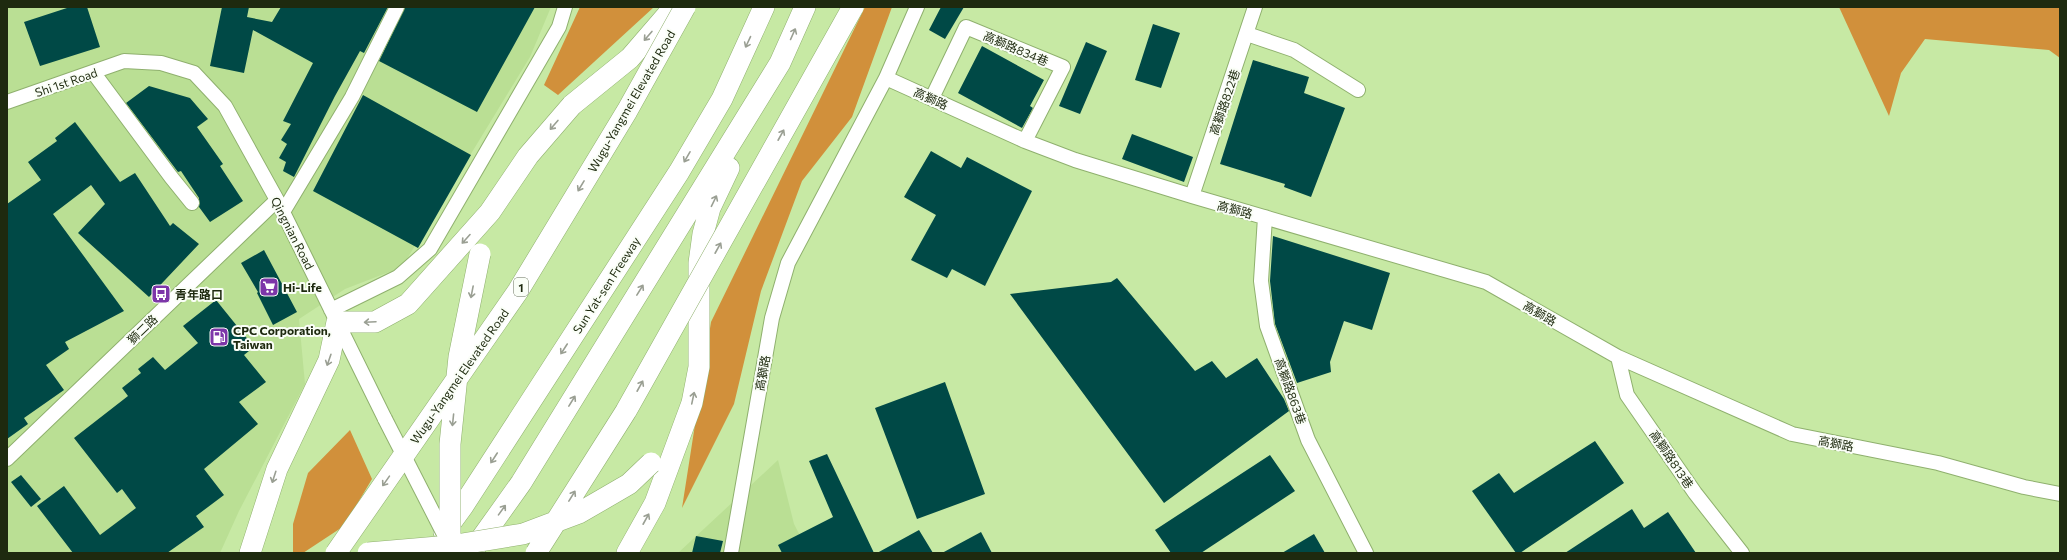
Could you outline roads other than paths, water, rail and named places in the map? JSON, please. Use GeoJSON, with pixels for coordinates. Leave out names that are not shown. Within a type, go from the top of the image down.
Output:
{"type":"FeatureCollection","features":[{"type":"Feature","properties":{"kind":"highway"},"geometry":{"type":"LineString","coordinates":[[250,553],[277,469],[330,360],[334,316],[375,322],[408,304],[490,212],[528,156],[572,105],[630,58],[674,7]]}},
{"type":"Feature","properties":{"kind":"highway","name":"Wugu-Yangmei Elevated Road"},"geometry":{"type":"LineString","coordinates":[[336,553],[518,291],[627,111],[685,7]]}},
{"type":"Feature","properties":{"kind":"highway","name":"Sun Yat-sen Freeway"},"geometry":{"type":"LineString","coordinates":[[428,553],[463,506],[679,172],[722,99],[764,7]]}},
{"type":"Feature","properties":{"kind":"highway"},"geometry":{"type":"LineString","coordinates":[[627,553],[655,503],[692,403],[699,367],[699,263],[703,234],[710,208],[780,63],[805,7]]}},
{"type":"Feature","properties":{"kind":"highway"},"geometry":{"type":"LineString","coordinates":[[536,553],[626,411],[853,7]]}},
{"type":"Feature","properties":{"kind":"highway"},"geometry":{"type":"LineString","coordinates":[[471,553],[522,483],[780,63]]}},
{"type":"Feature","properties":{"kind":"highway"},"geometry":{"type":"LineString","coordinates":[[451,551],[450,444],[459,357],[490,212]]}},
{"type":"Feature","properties":{"kind":"highway"},"geometry":{"type":"LineString","coordinates":[[368,553],[451,551],[523,534],[578,513],[629,484],[681,433]]}},
{"type":"Feature","properties":{"kind":"street","name":"獅二路"},"geometry":{"type":"LineString","coordinates":[[7,459],[280,206],[352,97],[397,7]]}},
{"type":"Feature","properties":{"kind":"street"},"geometry":{"type":"LineString","coordinates":[[334,316],[398,277],[430,249],[559,27],[565,7]]}},
{"type":"Feature","properties":{"kind":"street"},"geometry":{"type":"LineString","coordinates":[[886,78],[917,7]]}},
{"type":"Feature","properties":{"kind":"street","name":"高獅路822巷"},"geometry":{"type":"LineString","coordinates":[[1192,196],[1255,7]]}},
{"type":"Feature","properties":{"kind":"street","name":"高獅路834巷"},"geometry":{"type":"LineString","coordinates":[[932,98],[966,27],[1063,67],[1026,141]]}},
{"type":"Feature","properties":{"kind":"street"},"geometry":{"type":"LineString","coordinates":[[1247,34],[1294,50],[1358,90]]}},
{"type":"Feature","properties":{"kind":"street","name":"Qingnian Road"},"geometry":{"type":"LineString","coordinates":[[124,61],[161,63],[194,72],[225,106],[280,206],[451,551]]}},
{"type":"Feature","properties":{"kind":"street","name":"Shi 1st Road"},"geometry":{"type":"LineString","coordinates":[[7,102],[124,61]]}},
{"type":"Feature","properties":{"kind":"street"},"geometry":{"type":"LineString","coordinates":[[93,72],[192,203]]}},
{"type":"Feature","properties":{"kind":"street","name":"高獅路"},"geometry":{"type":"LineString","coordinates":[[731,553],[772,318],[788,263],[886,78],[1026,141],[1075,160],[1192,196],[1486,282],[1618,357],[1792,434],[1938,463],[2024,487],[2060,494]]}},
{"type":"Feature","properties":{"kind":"street","name":"高獅路863巷"},"geometry":{"type":"LineString","coordinates":[[1265,217],[1261,281],[1267,326],[1308,440],[1366,553]]}},
{"type":"Feature","properties":{"kind":"street","name":"高獅路813巷"},"geometry":{"type":"LineString","coordinates":[[1618,357],[1627,395],[1695,494],[1742,553]]}},
{"type":"Feature","properties":{"kind":"place","name":"Hi-Life"},"geometry":{"type":"Point","coordinates":[269,287]}},
{"type":"Feature","properties":{"kind":"place","name":"青年路口"},"geometry":{"type":"Point","coordinates":[161,294]}},
{"type":"Feature","properties":{"kind":"place","name":"CPC Corporation, Taiwan"},"geometry":{"type":"Point","coordinates":[219,337]}}]}
